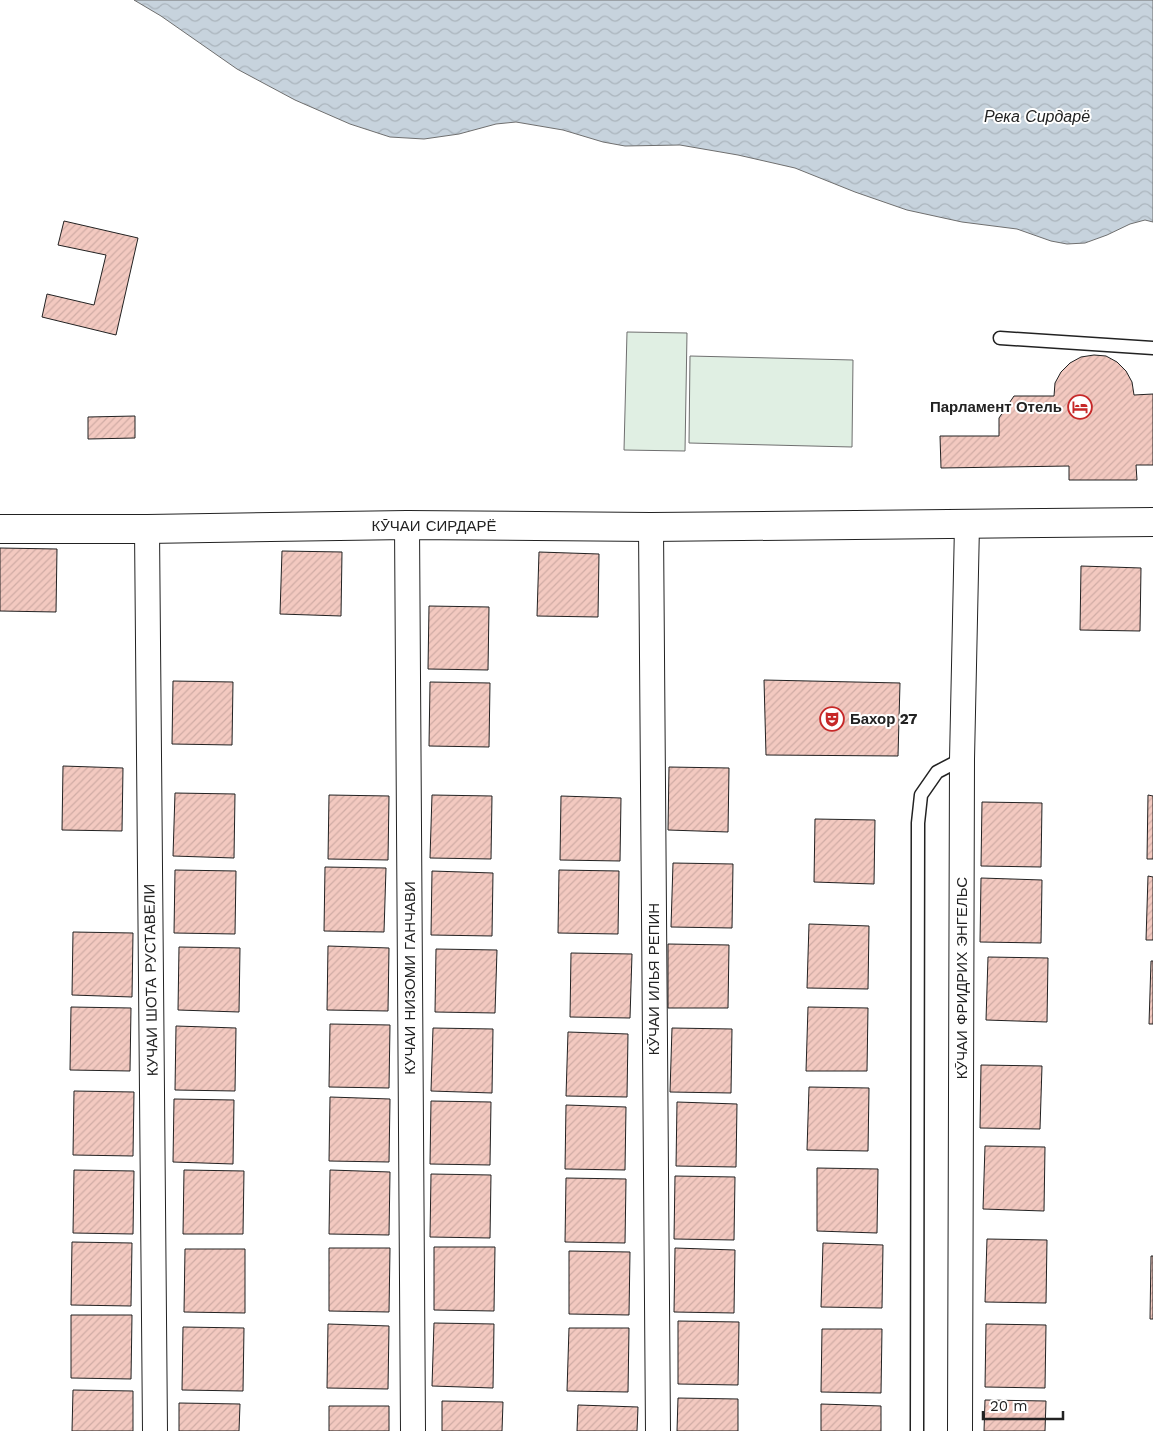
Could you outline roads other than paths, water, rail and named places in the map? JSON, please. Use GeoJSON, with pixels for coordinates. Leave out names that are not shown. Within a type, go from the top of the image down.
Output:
{"type":"FeatureCollection","features":[{"type":"Feature","properties":{"kind":"main road","name":"КӮЧАИ СИРДАРЁ"},"geometry":{"type":"LineString","coordinates":[[0,529],[407,525],[651,527],[1153,522]]}},
{"type":"Feature","properties":{"kind":"street","name":"КУЧАИ НИЗОМИ ГАНЧАВИ"},"geometry":{"type":"LineString","coordinates":[[407,525],[413,1431]]}},
{"type":"Feature","properties":{"kind":"street","name":"КӮЧАИ ФРИДРИХ ЭНГЕЛЬС"},"geometry":{"type":"LineString","coordinates":[[960,1431],[962,759],[967,525]]}},
{"type":"Feature","properties":{"kind":"street","name":"КӮЧАИ ИЛЬЯ РЕПИН"},"geometry":{"type":"LineString","coordinates":[[651,527],[658,1431]]}},
{"type":"Feature","properties":{"kind":"street","name":"КУЧАИ ШОТА РУСТАВЕЛИ"},"geometry":{"type":"LineString","coordinates":[[147,529],[155,1431]]}},
{"type":"Feature","properties":{"kind":"lane"},"geometry":{"type":"LineString","coordinates":[[1000,338],[1153,348]]}},
{"type":"Feature","properties":{"kind":"lane"},"geometry":{"type":"LineString","coordinates":[[916,1431],[918,823],[921,795],[937,772],[962,759]]}},
{"type":"Feature","properties":{"kind":"water","name":"Река Сирдарё"},"geometry":{"type":"Polygon","coordinates":[[[134,0],[1153,0],[1153,222],[1145,220],[1130,224],[1085,243],[1067,244],[1051,241],[1017,229],[962,222],[907,210],[795,168],[738,155],[680,145],[625,146],[603,142],[563,130],[516,122],[496,124],[459,134],[424,139],[390,137],[350,124],[295,100],[237,69],[161,16],[134,0]]]}},
{"type":"Feature","properties":{"kind":"place","name":"Парламент Отель"},"geometry":{"type":"Point","coordinates":[1080,407]}},
{"type":"Feature","properties":{"kind":"place","name":"Бахор 27"},"geometry":{"type":"Point","coordinates":[832,719]}}]}
